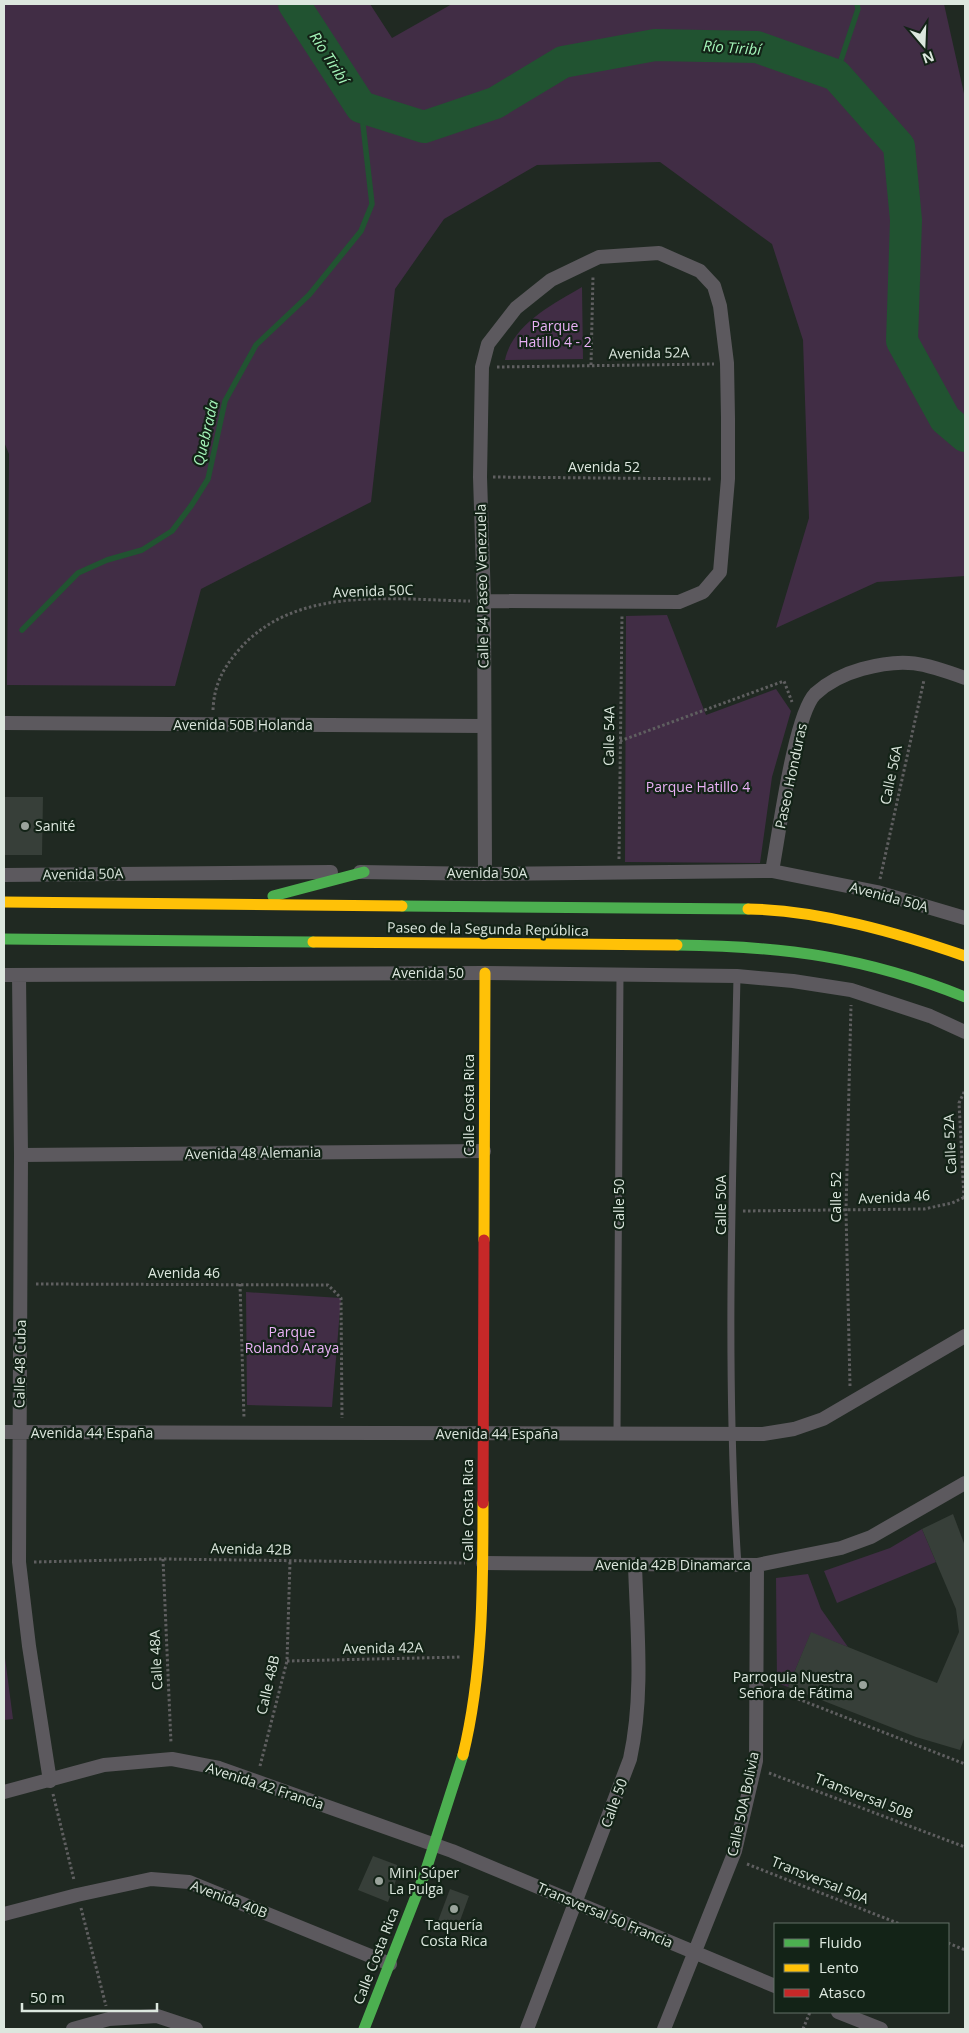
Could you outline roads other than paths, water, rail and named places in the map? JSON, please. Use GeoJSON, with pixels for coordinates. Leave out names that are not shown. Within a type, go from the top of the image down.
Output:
{"type":"FeatureCollection","features":[{"type":"Feature","properties":{"kind":"main road"},"geometry":{"type":"LineString","coordinates":[[242,904],[364,872]]}},
{"type":"Feature","properties":{"kind":"main road","name":"Paseo de la Segunda República"},"geometry":{"type":"LineString","coordinates":[[4,902],[756,909],[798,913],[930,943],[965,956]]}},
{"type":"Feature","properties":{"kind":"main road","name":"Paseo de la Segunda República"},"geometry":{"type":"LineString","coordinates":[[4,939],[741,946],[791,949],[852,959],[918,977],[965,997]]}},
{"type":"Feature","properties":{"kind":"main road","name":"Calle Costa Rica"},"geometry":{"type":"LineString","coordinates":[[364,2029],[435,1845],[462,1759],[472,1714],[479,1657],[483,1563],[485,973]]}},
{"type":"Feature","properties":{"kind":"street","name":"Calle 54 Paseo Venezuela"},"geometry":{"type":"LineString","coordinates":[[484,601],[680,602],[703,592],[720,572],[728,479],[727,364],[720,306],[714,286],[700,271],[659,253],[599,257],[551,280],[516,308],[488,344],[482,367],[480,477],[484,601],[485,874]]}},
{"type":"Feature","properties":{"kind":"street","name":"Paseo Honduras"},"geometry":{"type":"LineString","coordinates":[[772,871],[800,723],[814,695],[840,675],[897,661],[927,664],[965,678]]}},
{"type":"Feature","properties":{"kind":"street","name":"Avenida 50B Holanda"},"geometry":{"type":"LineString","coordinates":[[4,723],[483,726]]}},
{"type":"Feature","properties":{"kind":"street","name":"Avenida 50A"},"geometry":{"type":"LineString","coordinates":[[4,875],[364,872],[485,874],[618,871],[772,871],[877,892],[965,918]]}},
{"type":"Feature","properties":{"kind":"street","name":"Avenida 50"},"geometry":{"type":"LineString","coordinates":[[4,975],[485,973],[736,976],[793,981],[851,990],[930,1016],[965,1032]]}},
{"type":"Feature","properties":{"kind":"street","name":"Calle 48 Cuba"},"geometry":{"type":"LineString","coordinates":[[19,975],[21,1155],[20,1562],[29,1646],[50,1781]]}},
{"type":"Feature","properties":{"kind":"street","name":"Avenida 48 Alemania"},"geometry":{"type":"LineString","coordinates":[[21,1155],[484,1151]]}},
{"type":"Feature","properties":{"kind":"street","name":"Avenida 44 España"},"geometry":{"type":"LineString","coordinates":[[4,1432],[763,1434],[794,1429],[823,1419],[965,1336]]}},
{"type":"Feature","properties":{"kind":"street","name":"Avenida 42B Dinamarca"},"geometry":{"type":"LineString","coordinates":[[483,1563],[757,1565],[841,1548],[871,1537],[965,1483]]}},
{"type":"Feature","properties":{"kind":"street","name":"Calle 50"},"geometry":{"type":"LineString","coordinates":[[528,2029],[630,1758],[636,1731],[638,1695],[635,1565]]}},
{"type":"Feature","properties":{"kind":"street","name":"Calle 50A Bolivia"},"geometry":{"type":"LineString","coordinates":[[664,2029],[732,1858],[754,1767],[757,1683],[757,1565]]}},
{"type":"Feature","properties":{"kind":"street","name":"Avenida 42 Francia"},"geometry":{"type":"LineString","coordinates":[[4,1792],[104,1765],[172,1759],[219,1768],[435,1845]]}},
{"type":"Feature","properties":{"kind":"street","name":"Transversal 50 Francia"},"geometry":{"type":"LineString","coordinates":[[435,1845],[577,1902],[693,1953],[774,1986]]}},
{"type":"Feature","properties":{"kind":"street","name":"Avenida 40B"},"geometry":{"type":"LineString","coordinates":[[4,1914],[77,1895],[151,1879],[189,1882],[390,1964]]}},
{"type":"Feature","properties":{"kind":"street"},"geometry":{"type":"LineString","coordinates":[[841,2013],[881,2029]]}},
{"type":"Feature","properties":{"kind":"street"},"geometry":{"type":"LineString","coordinates":[[72,2029],[109,2019],[158,2016],[196,2029]]}},
{"type":"Feature","properties":{"kind":"lane","name":"Calle 50"},"geometry":{"type":"LineString","coordinates":[[617,1434],[620,974]]}},
{"type":"Feature","properties":{"kind":"lane","name":"Calle 50A"},"geometry":{"type":"LineString","coordinates":[[733,1435],[736,976]]}},
{"type":"Feature","properties":{"kind":"lane"},"geometry":{"type":"LineString","coordinates":[[733,1435],[733,1490],[738,1566]]}},
{"type":"Feature","properties":{"kind":"waterway","name":"Río Tiribí"},"geometry":{"type":"LineString","coordinates":[[294,4],[361,107],[424,127],[495,103],[563,62],[655,45],[757,47],[836,75],[899,146],[906,220],[902,341],[945,419],[965,436]]}},
{"type":"Feature","properties":{"kind":"waterway"},"geometry":{"type":"LineString","coordinates":[[836,75],[858,9],[857,4]]}},
{"type":"Feature","properties":{"kind":"waterway","name":"Quebrada"},"geometry":{"type":"LineString","coordinates":[[22,630],[78,573],[107,560],[142,550],[172,531],[191,506],[208,479],[225,401],[256,345],[309,295],[361,231],[372,204],[361,107]]}},
{"type":"Feature","properties":{"kind":"place","name":"Sanité"},"geometry":{"type":"Point","coordinates":[25,826]}},
{"type":"Feature","properties":{"kind":"place","name":"Parroquia Nuestra Señora de Fátima"},"geometry":{"type":"Point","coordinates":[863,1685]}},
{"type":"Feature","properties":{"kind":"place","name":"Mini Súper La Pulga"},"geometry":{"type":"Point","coordinates":[379,1881]}},
{"type":"Feature","properties":{"kind":"place","name":"Taquería Costa Rica"},"geometry":{"type":"Point","coordinates":[454,1909]}},
{"type":"Feature","properties":{"kind":"park label","name":"Parque Hatillo 4 - 2"},"geometry":{"type":"Point","coordinates":[555,334]}},
{"type":"Feature","properties":{"kind":"park label","name":"Parque Hatillo 4"},"geometry":{"type":"Point","coordinates":[698,787]}},
{"type":"Feature","properties":{"kind":"park label","name":"Parque Rolando Araya"},"geometry":{"type":"Point","coordinates":[292,1340]}}]}
